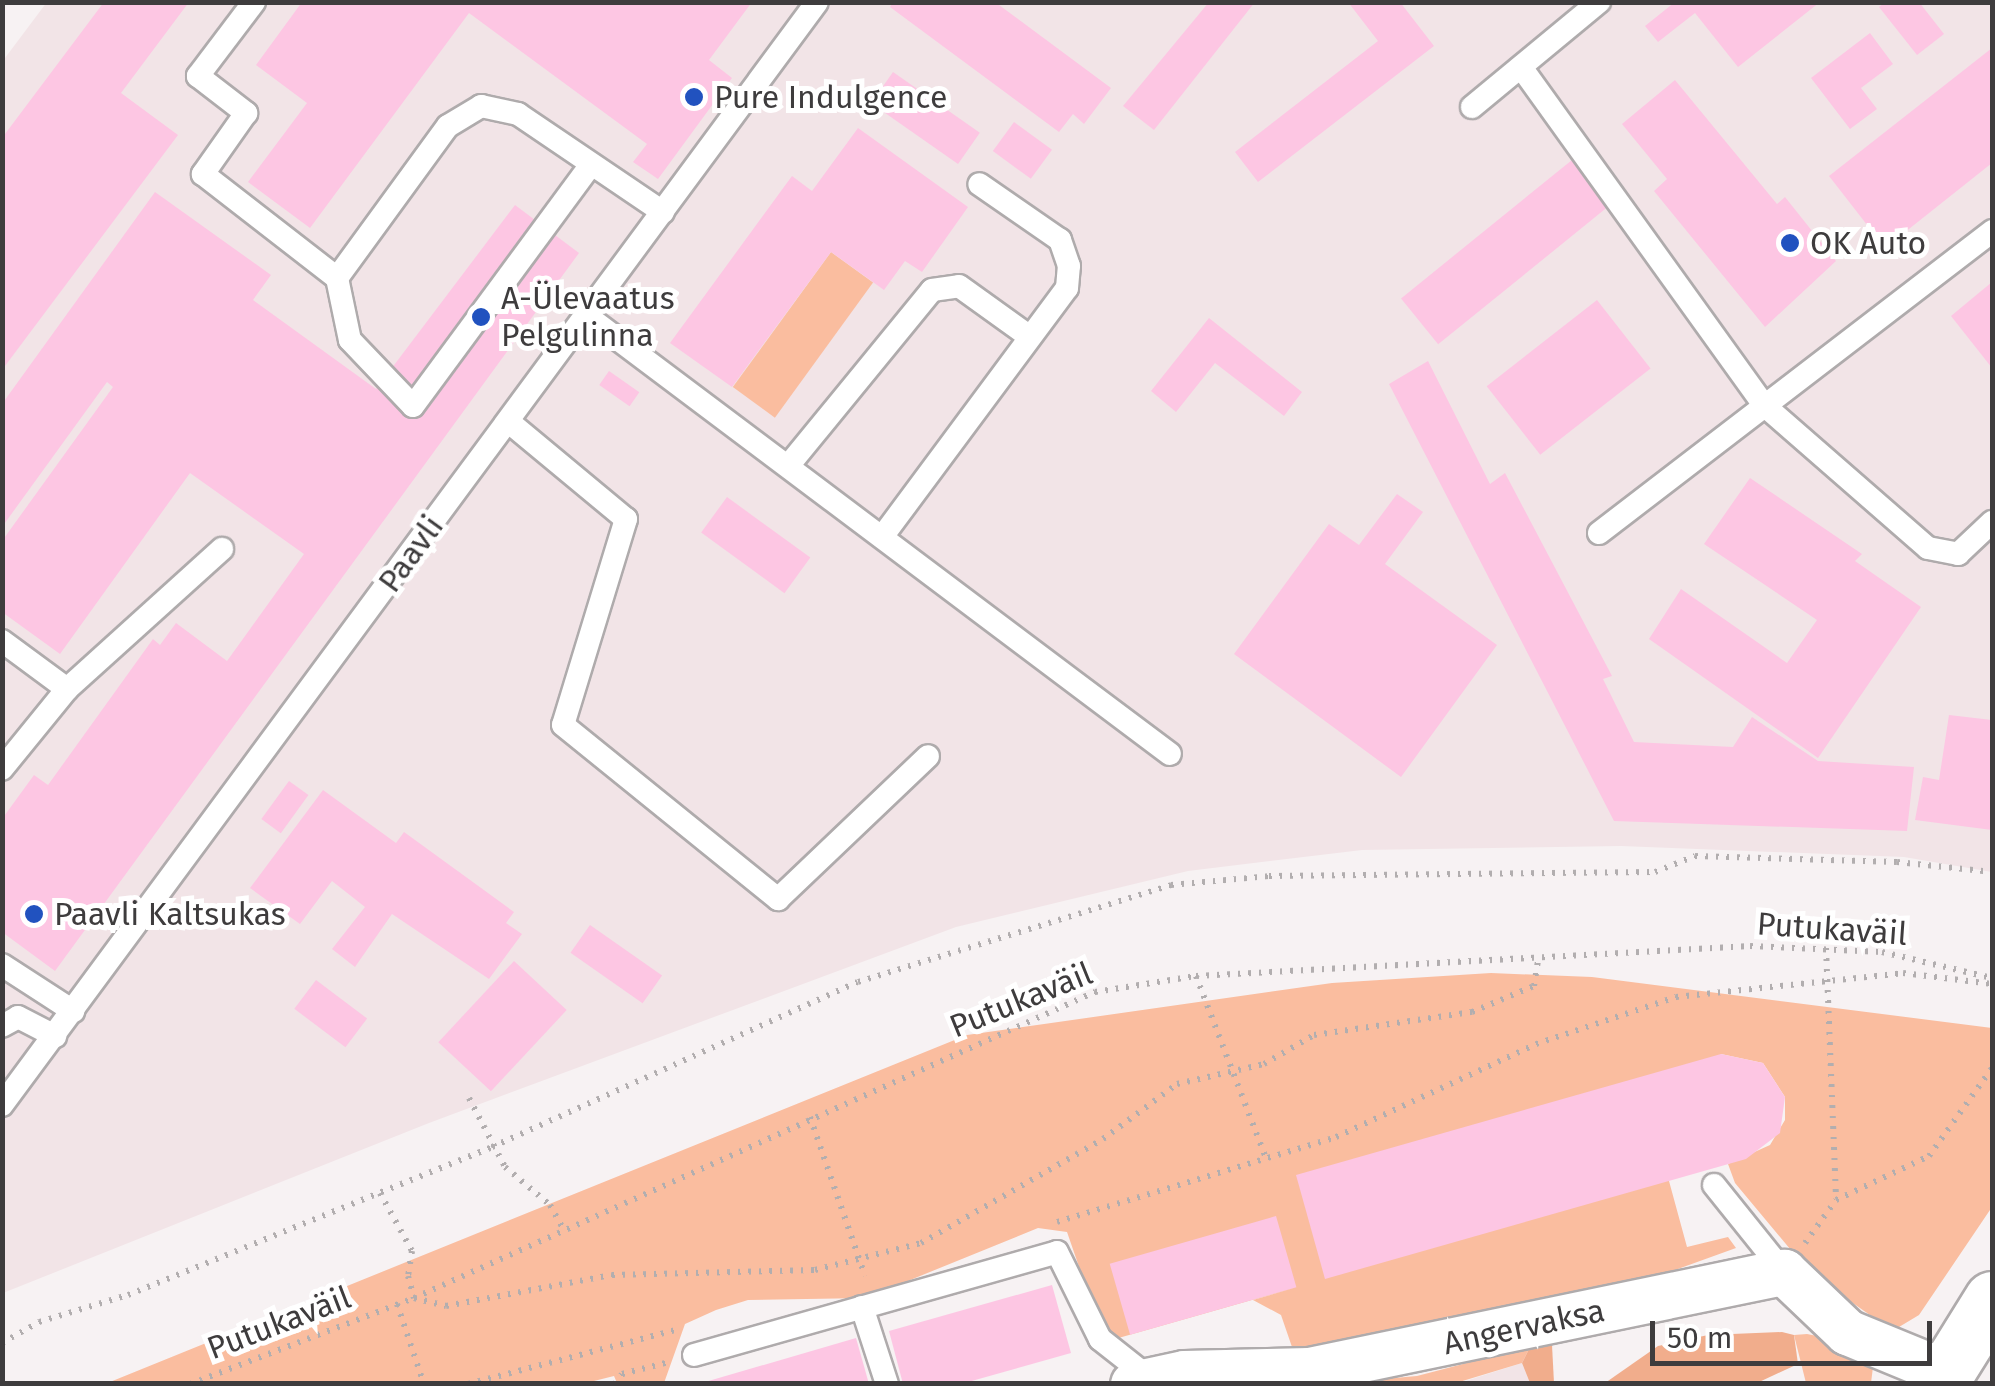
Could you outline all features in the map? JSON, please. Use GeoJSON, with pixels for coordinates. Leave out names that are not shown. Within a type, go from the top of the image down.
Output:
{"type":"FeatureCollection","features":[{"type":"Feature","properties":{"kind":"street"},"geometry":{"type":"LineString","coordinates":[[1784,1272],[1846,1332],[1941,1377],[1992,1299]]}},
{"type":"Feature","properties":{"kind":"street","name":"Angervaksa"},"geometry":{"type":"LineString","coordinates":[[1142,1381],[1309,1370],[1784,1272]]}},
{"type":"Feature","properties":{"kind":"lane"},"geometry":{"type":"LineString","coordinates":[[254,2],[198,76],[246,113],[203,174],[337,278],[350,340],[413,406],[591,164]]}},
{"type":"Feature","properties":{"kind":"lane","name":"Paavli"},"geometry":{"type":"LineString","coordinates":[[2,1105],[817,2]]}},
{"type":"Feature","properties":{"kind":"lane"},"geometry":{"type":"LineString","coordinates":[[1472,107],[1599,2]]}},
{"type":"Feature","properties":{"kind":"lane"},"geometry":{"type":"LineString","coordinates":[[1521,67],[1765,406],[1928,548],[1958,554],[1992,522]]}},
{"type":"Feature","properties":{"kind":"lane"},"geometry":{"type":"LineString","coordinates":[[337,278],[448,126],[468,110],[506,108],[663,212]]}},
{"type":"Feature","properties":{"kind":"lane"},"geometry":{"type":"LineString","coordinates":[[882,537],[1067,288],[1069,266],[1060,240],[979,184]]}},
{"type":"Feature","properties":{"kind":"lane"},"geometry":{"type":"LineString","coordinates":[[1599,533],[1992,232]]}},
{"type":"Feature","properties":{"kind":"lane"},"geometry":{"type":"LineString","coordinates":[[788,466],[932,290],[959,286],[1030,337]]}},
{"type":"Feature","properties":{"kind":"lane"},"geometry":{"type":"LineString","coordinates":[[587,316],[1170,754]]}},
{"type":"Feature","properties":{"kind":"lane"},"geometry":{"type":"LineString","coordinates":[[509,422],[626,519],[563,724],[778,899],[928,756]]}},
{"type":"Feature","properties":{"kind":"lane"},"geometry":{"type":"LineString","coordinates":[[2,769],[67,689],[222,550]]}},
{"type":"Feature","properties":{"kind":"lane"},"geometry":{"type":"LineString","coordinates":[[2,641],[67,689]]}},
{"type":"Feature","properties":{"kind":"lane"},"geometry":{"type":"LineString","coordinates":[[2,965],[73,1011]]}},
{"type":"Feature","properties":{"kind":"lane"},"geometry":{"type":"LineString","coordinates":[[8,1017],[55,1036]]}},
{"type":"Feature","properties":{"kind":"lane"},"geometry":{"type":"LineString","coordinates":[[1714,1185],[1784,1272]]}},
{"type":"Feature","properties":{"kind":"lane"},"geometry":{"type":"LineString","coordinates":[[694,1356],[1057,1252],[1100,1339],[1142,1381]]}},
{"type":"Feature","properties":{"kind":"lane"},"geometry":{"type":"LineString","coordinates":[[862,1307],[886,1384]]}},
{"type":"Feature","properties":{"kind":"path"},"geometry":{"type":"LineString","coordinates":[[2,1343],[39,1322],[128,1294],[492,1147],[858,982],[1170,885],[1269,876],[1655,872],[1695,856],[1992,872]]}},
{"type":"Feature","properties":{"kind":"path","name":"Putukaväil"},"geometry":{"type":"LineString","coordinates":[[190,1384],[414,1298],[810,1116],[1095,992],[1196,976],[1750,946],[1882,952],[1992,981]]}},
{"type":"Feature","properties":{"kind":"path"},"geometry":{"type":"LineString","coordinates":[[1826,948],[1836,1200],[1929,1156],[1992,1068]]}},
{"type":"Feature","properties":{"kind":"path"},"geometry":{"type":"LineString","coordinates":[[380,1192],[412,1251],[408,1276],[414,1298],[446,1306],[612,1276],[815,1270],[921,1242],[1104,1139],[1176,1084],[1264,1064],[1314,1036],[1472,1012],[1534,986],[1538,960]]}},
{"type":"Feature","properties":{"kind":"path"},"geometry":{"type":"LineString","coordinates":[[1038,1228],[1336,1137],[1536,1044],[1676,997],[1828,977],[1903,973],[1992,981]]}},
{"type":"Feature","properties":{"kind":"path"},"geometry":{"type":"LineString","coordinates":[[1196,976],[1236,1071],[1266,1158]]}},
{"type":"Feature","properties":{"kind":"path"},"geometry":{"type":"LineString","coordinates":[[469,1098],[492,1147],[564,1228]]}},
{"type":"Feature","properties":{"kind":"path"},"geometry":{"type":"LineString","coordinates":[[810,1116],[866,1280]]}},
{"type":"Feature","properties":{"kind":"path"},"geometry":{"type":"LineString","coordinates":[[847,1285],[885,1275]]}},
{"type":"Feature","properties":{"kind":"path"},"geometry":{"type":"LineString","coordinates":[[396,1304],[424,1384]]}},
{"type":"Feature","properties":{"kind":"path"},"geometry":{"type":"LineString","coordinates":[[468,1384],[678,1329]]}},
{"type":"Feature","properties":{"kind":"path"},"geometry":{"type":"LineString","coordinates":[[614,1384],[622,1374],[694,1356]]}},
{"type":"Feature","properties":{"kind":"shaded area"},"geometry":{"type":"Polygon","coordinates":[[[47,2],[1992,3],[1992,872],[1904,857],[1621,846],[1362,850],[1188,871],[956,927],[429,1123],[3,1293],[2,62],[47,2]]]}},
{"type":"Feature","properties":{"kind":"shaded area"},"geometry":{"type":"Polygon","coordinates":[[[831,252],[873,283],[775,418],[733,387],[831,252]]]}},
{"type":"Feature","properties":{"kind":"shaded area"},"geometry":{"type":"Polygon","coordinates":[[[1491,973],[1592,977],[1992,1028],[1992,1207],[1919,1315],[1894,1330],[1887,1327],[1810,1273],[1735,1183],[1728,1164],[1770,1145],[1785,1120],[1785,1097],[1763,1063],[1721,1054],[1669,1181],[1687,1247],[1728,1237],[1736,1248],[1603,1296],[1303,1352],[1292,1347],[1281,1315],[1253,1300],[1297,1287],[1115,1339],[1093,1307],[1067,1232],[1038,1228],[866,1298],[748,1300],[716,1310],[685,1324],[664,1383],[617,1383],[614,1376],[582,1384],[105,1384],[967,1035],[1332,983],[1491,973]]]}},
{"type":"Feature","properties":{"kind":"shaded area"},"geometry":{"type":"Polygon","coordinates":[[[1708,1335],[1794,1335],[1798,1364],[1757,1383],[1605,1383],[1658,1346],[1708,1335]]]}},
{"type":"Feature","properties":{"kind":"shaded area"},"geometry":{"type":"Polygon","coordinates":[[[1794,1335],[1832,1339],[1873,1367],[1871,1383],[1806,1383],[1794,1335]]]}},
{"type":"Feature","properties":{"kind":"shaded area"},"geometry":{"type":"Polygon","coordinates":[[[1535,1337],[1522,1363],[1456,1383],[1327,1384],[1417,1376],[1486,1358],[1535,1337]]]}},
{"type":"Feature","properties":{"kind":"shaded area"},"geometry":{"type":"Polygon","coordinates":[[[1535,1337],[1552,1345],[1554,1383],[1530,1383],[1522,1363],[1535,1337]]]}},
{"type":"Feature","properties":{"kind":"shaded area"},"geometry":{"type":"Polygon","coordinates":[[[1522,1363],[1530,1383],[1456,1384],[1522,1363]]]}},
{"type":"Feature","properties":{"kind":"building"},"geometry":{"type":"Polygon","coordinates":[[[104,2],[189,2],[121,93],[178,135],[2,370],[2,138],[104,2]]]}},
{"type":"Feature","properties":{"kind":"building"},"geometry":{"type":"Polygon","coordinates":[[[302,2],[752,2],[709,60],[732,78],[658,179],[633,162],[647,144],[469,13],[310,228],[248,182],[307,103],[256,65],[302,2]]]}},
{"type":"Feature","properties":{"kind":"building"},"geometry":{"type":"Polygon","coordinates":[[[893,2],[995,2],[1111,88],[1084,124],[1073,114],[1059,132],[890,7],[893,2]]]}},
{"type":"Feature","properties":{"kind":"building"},"geometry":{"type":"Polygon","coordinates":[[[1209,2],[1255,2],[1154,130],[1123,106],[1209,2]]]}},
{"type":"Feature","properties":{"kind":"building"},"geometry":{"type":"Polygon","coordinates":[[[1348,2],[1400,2],[1434,46],[1258,182],[1235,152],[1378,41],[1348,2]]]}},
{"type":"Feature","properties":{"kind":"building"},"geometry":{"type":"Polygon","coordinates":[[[1675,2],[1820,2],[1738,67],[1695,13],[1658,42],[1645,26],[1675,2]]]}},
{"type":"Feature","properties":{"kind":"building"},"geometry":{"type":"Polygon","coordinates":[[[1885,2],[1919,2],[1944,34],[1917,55],[1879,7],[1885,2]]]}},
{"type":"Feature","properties":{"kind":"building"},"geometry":{"type":"Polygon","coordinates":[[[1870,33],[1893,64],[1861,88],[1877,109],[1850,129],[1811,78],[1870,33]]]}},
{"type":"Feature","properties":{"kind":"building"},"geometry":{"type":"Polygon","coordinates":[[[1992,48],[1992,163],[1885,248],[1829,176],[1992,48]]]}},
{"type":"Feature","properties":{"kind":"building"},"geometry":{"type":"Polygon","coordinates":[[[893,72],[980,133],[958,164],[871,103],[893,72]]]}},
{"type":"Feature","properties":{"kind":"building"},"geometry":{"type":"Polygon","coordinates":[[[1675,80],[1777,204],[1785,197],[1836,261],[1765,327],[1654,191],[1667,179],[1622,124],[1675,80]]]}},
{"type":"Feature","properties":{"kind":"building"},"geometry":{"type":"Polygon","coordinates":[[[1014,122],[1052,150],[1031,179],[993,151],[1014,122]]]}},
{"type":"Feature","properties":{"kind":"building"},"geometry":{"type":"Polygon","coordinates":[[[858,128],[968,207],[922,272],[905,261],[884,290],[831,252],[732,387],[670,343],[792,176],[812,191],[858,128]]]}},
{"type":"Feature","properties":{"kind":"building"},"geometry":{"type":"Polygon","coordinates":[[[1572,160],[1609,206],[1438,344],[1401,298],[1572,160]]]}},
{"type":"Feature","properties":{"kind":"building"},"geometry":{"type":"Polygon","coordinates":[[[155,192],[271,275],[253,300],[376,389],[515,205],[579,253],[55,971],[2,932],[2,819],[34,775],[48,785],[153,639],[160,645],[176,623],[227,661],[304,554],[190,473],[60,654],[2,612],[2,541],[113,387],[107,382],[2,527],[2,404],[155,192]]]}},
{"type":"Feature","properties":{"kind":"building"},"geometry":{"type":"Polygon","coordinates":[[[1992,282],[1992,368],[1951,316],[1992,282]]]}},
{"type":"Feature","properties":{"kind":"building"},"geometry":{"type":"Polygon","coordinates":[[[1597,300],[1651,369],[1540,455],[1487,386],[1597,300]]]}},
{"type":"Feature","properties":{"kind":"building"},"geometry":{"type":"Polygon","coordinates":[[[1209,318],[1302,392],[1284,416],[1215,363],[1176,412],[1151,391],[1209,318]]]}},
{"type":"Feature","properties":{"kind":"building"},"geometry":{"type":"Polygon","coordinates":[[[1428,361],[1490,484],[1505,473],[1612,676],[1603,679],[1634,742],[1733,747],[1752,717],[1818,761],[1914,767],[1907,831],[1614,821],[1389,384],[1428,361]]]}},
{"type":"Feature","properties":{"kind":"building"},"geometry":{"type":"Polygon","coordinates":[[[609,371],[639,392],[630,406],[599,385],[609,371]]]}},
{"type":"Feature","properties":{"kind":"building"},"geometry":{"type":"Polygon","coordinates":[[[1750,478],[1862,554],[1855,561],[1921,607],[1818,758],[1649,639],[1681,589],[1787,663],[1817,620],[1704,544],[1750,478]]]}},
{"type":"Feature","properties":{"kind":"building"},"geometry":{"type":"Polygon","coordinates":[[[1397,494],[1423,512],[1385,564],[1497,645],[1401,777],[1234,654],[1329,524],[1359,545],[1397,494]]]}},
{"type":"Feature","properties":{"kind":"building"},"geometry":{"type":"Polygon","coordinates":[[[727,497],[810,558],[784,593],[701,533],[727,497]]]}},
{"type":"Feature","properties":{"kind":"building"},"geometry":{"type":"Polygon","coordinates":[[[1949,715],[1992,720],[1992,830],[1915,820],[1923,777],[1939,780],[1949,715]]]}},
{"type":"Feature","properties":{"kind":"building"},"geometry":{"type":"Polygon","coordinates":[[[289,781],[308,795],[281,833],[261,819],[289,781]]]}},
{"type":"Feature","properties":{"kind":"building"},"geometry":{"type":"Polygon","coordinates":[[[323,790],[396,843],[404,832],[514,912],[506,923],[522,934],[489,979],[392,914],[355,967],[332,949],[365,907],[332,881],[300,924],[250,888],[323,790]]]}},
{"type":"Feature","properties":{"kind":"building"},"geometry":{"type":"Polygon","coordinates":[[[590,925],[662,975],[643,1003],[570,953],[590,925]]]}},
{"type":"Feature","properties":{"kind":"building"},"geometry":{"type":"Polygon","coordinates":[[[514,961],[567,1010],[491,1091],[438,1042],[514,961]]]}},
{"type":"Feature","properties":{"kind":"building"},"geometry":{"type":"Polygon","coordinates":[[[316,980],[367,1019],[345,1047],[294,1009],[316,980]]]}},
{"type":"Feature","properties":{"kind":"building"},"geometry":{"type":"Polygon","coordinates":[[[1721,1054],[1763,1063],[1785,1097],[1780,1133],[1746,1159],[1325,1279],[1296,1175],[1721,1054]]]}},
{"type":"Feature","properties":{"kind":"building"},"geometry":{"type":"Polygon","coordinates":[[[1276,1216],[1296,1287],[1130,1335],[1110,1264],[1276,1216]]]}},
{"type":"Feature","properties":{"kind":"building"},"geometry":{"type":"Polygon","coordinates":[[[1052,1285],[1071,1353],[961,1384],[903,1384],[889,1331],[1052,1285]]]}},
{"type":"Feature","properties":{"kind":"building"},"geometry":{"type":"Polygon","coordinates":[[[856,1338],[869,1384],[705,1384],[705,1382],[856,1338]]]}},
{"type":"Feature","properties":{"kind":"place","name":"Pure Indulgence"},"geometry":{"type":"Point","coordinates":[694,97]}},
{"type":"Feature","properties":{"kind":"place","name":"OK Auto"},"geometry":{"type":"Point","coordinates":[1790,243]}},
{"type":"Feature","properties":{"kind":"place","name":"A-Ülevaatus Pelgulinna"},"geometry":{"type":"Point","coordinates":[481,317]}},
{"type":"Feature","properties":{"kind":"place","name":"Paavli Kaltsukas"},"geometry":{"type":"Point","coordinates":[34,914]}}]}
